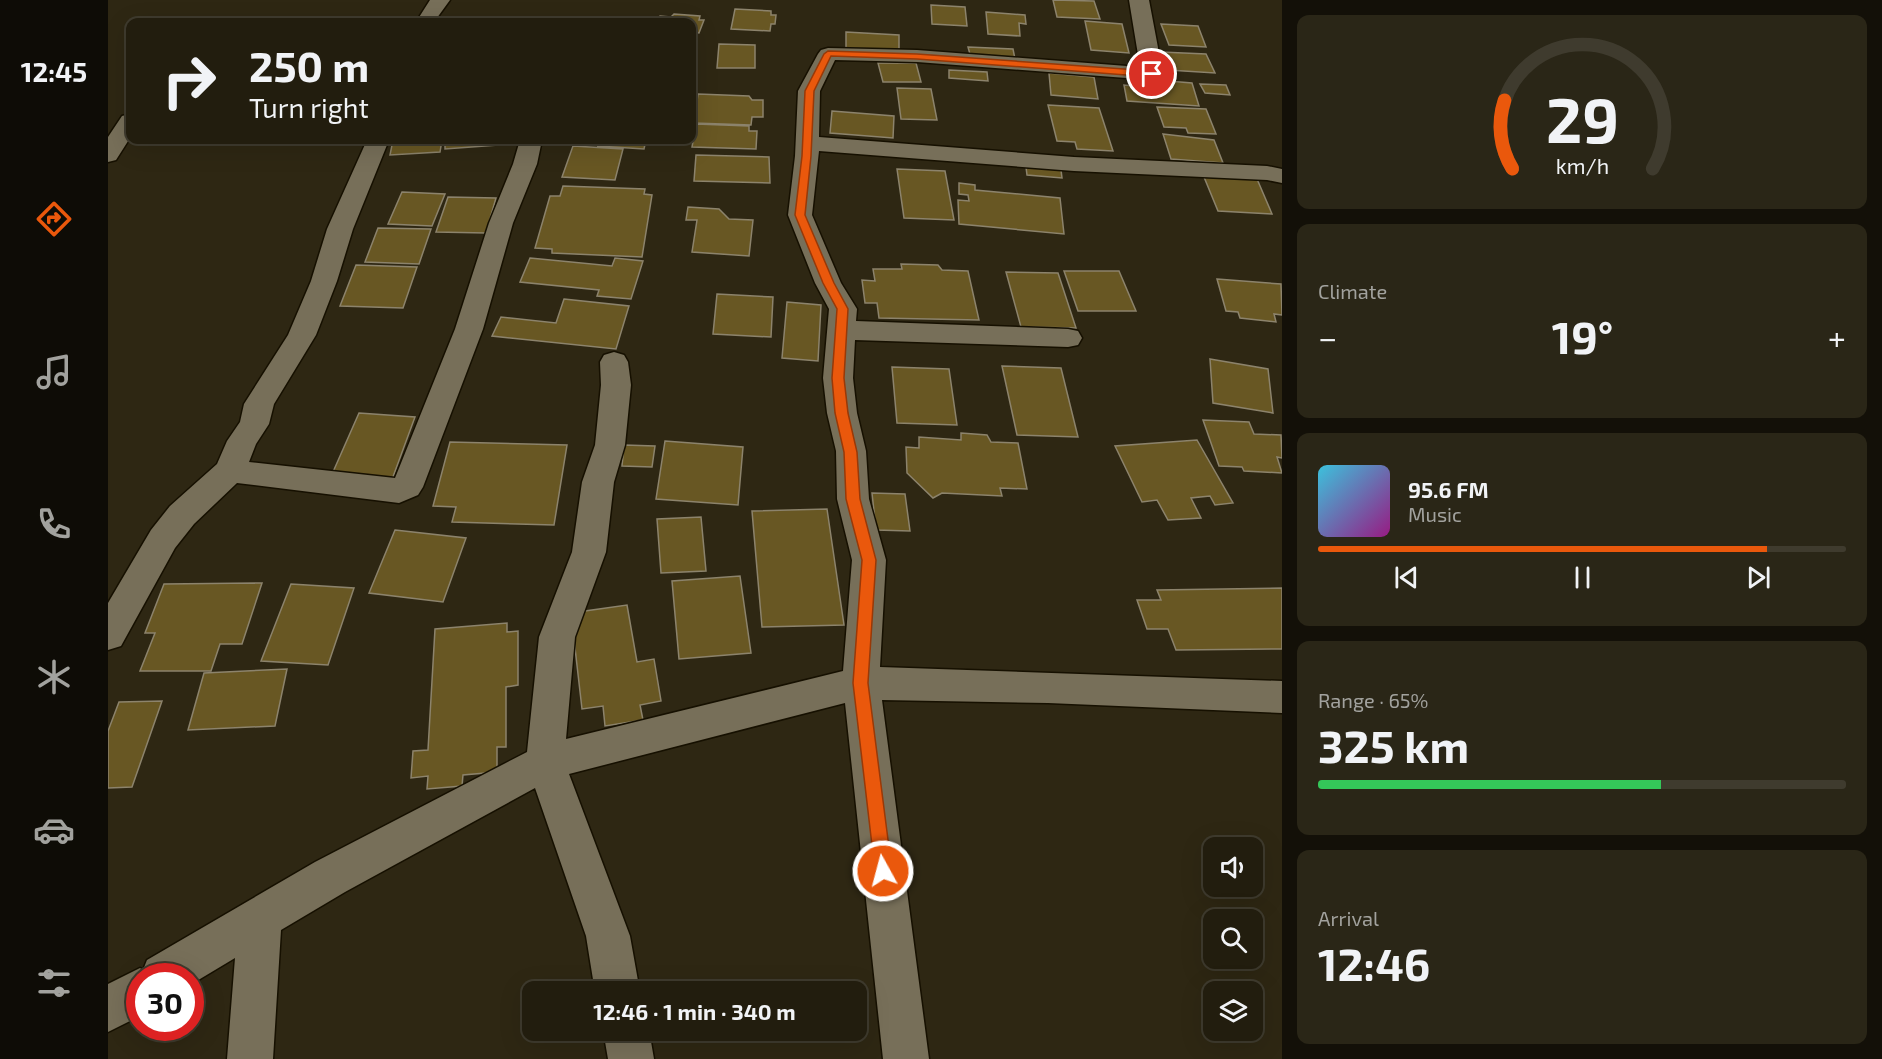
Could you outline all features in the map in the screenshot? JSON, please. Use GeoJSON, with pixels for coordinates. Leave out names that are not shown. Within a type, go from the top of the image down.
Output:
{"type":"FeatureCollection","features":[{"type":"Feature","properties":{"kind":"street"},"geometry":{"type":"LineString","coordinates":[[428,18],[440,0]]}},
{"type":"Feature","properties":{"kind":"street"},"geometry":{"type":"LineString","coordinates":[[906,1059],[861,683],[869,560],[853,499],[850,452],[838,378],[843,309],[828,283],[800,215],[809,91],[828,54],[917,56],[1152,74],[1139,0]]}},
{"type":"Feature","properties":{"kind":"street"},"geometry":{"type":"LineString","coordinates":[[108,155],[126,127]]}},
{"type":"Feature","properties":{"kind":"street"},"geometry":{"type":"LineString","coordinates":[[807,143],[1074,165],[1267,173],[1282,176]]}},
{"type":"Feature","properties":{"kind":"street"},"geometry":{"type":"LineString","coordinates":[[108,635],[164,540],[183,515],[230,471],[242,441],[254,424],[259,404],[302,335],[324,281],[340,229],[376,144]]}},
{"type":"Feature","properties":{"kind":"street"},"geometry":{"type":"LineString","coordinates":[[230,471],[399,491],[407,487],[469,329],[501,223],[525,164],[530,144]]}},
{"type":"Feature","properties":{"kind":"street"},"geometry":{"type":"LineString","coordinates":[[840,330],[1068,338]]}},
{"type":"Feature","properties":{"kind":"street"},"geometry":{"type":"LineString","coordinates":[[615,362],[616,384],[610,445],[598,482],[589,552],[556,637],[545,762],[608,936],[616,981]]}},
{"type":"Feature","properties":{"kind":"street"},"geometry":{"type":"LineString","coordinates":[[185,963],[330,877],[545,762],[861,683],[1048,687],[1282,697]]}},
{"type":"Feature","properties":{"kind":"street"},"geometry":{"type":"LineString","coordinates":[[250,1059],[260,918]]}},
{"type":"Feature","properties":{"kind":"street"},"geometry":{"type":"LineString","coordinates":[[108,1009],[126,999]]}},
{"type":"Feature","properties":{"kind":"street"},"geometry":{"type":"LineString","coordinates":[[628,1041],[631,1059]]}},
{"type":"Feature","properties":{"kind":"building"},"geometry":{"type":"Polygon","coordinates":[[[1053,0],[1094,1],[1100,19],[1057,17],[1053,0]]]}},
{"type":"Feature","properties":{"kind":"building"},"geometry":{"type":"Polygon","coordinates":[[[931,5],[965,7],[967,26],[932,24],[931,5]]]}},
{"type":"Feature","properties":{"kind":"building"},"geometry":{"type":"Polygon","coordinates":[[[735,9],[771,11],[771,15],[776,15],[775,24],[771,24],[770,31],[731,29],[735,9]]]}},
{"type":"Feature","properties":{"kind":"building"},"geometry":{"type":"Polygon","coordinates":[[[986,12],[1025,15],[1026,24],[1019,23],[1020,36],[988,34],[986,12]]]}},
{"type":"Feature","properties":{"kind":"building"},"geometry":{"type":"Polygon","coordinates":[[[674,14],[700,16],[699,20],[704,20],[699,33],[696,33],[696,18],[659,18],[660,16],[671,17],[674,14]]]}},
{"type":"Feature","properties":{"kind":"building"},"geometry":{"type":"Polygon","coordinates":[[[1085,21],[1122,24],[1129,53],[1091,50],[1085,21]]]}},
{"type":"Feature","properties":{"kind":"building"},"geometry":{"type":"Polygon","coordinates":[[[1161,24],[1198,26],[1206,47],[1169,45],[1161,24]]]}},
{"type":"Feature","properties":{"kind":"building"},"geometry":{"type":"Polygon","coordinates":[[[846,32],[899,35],[899,51],[846,48],[846,32]]]}},
{"type":"Feature","properties":{"kind":"building"},"geometry":{"type":"Polygon","coordinates":[[[719,44],[755,45],[755,68],[717,68],[719,44]]]}},
{"type":"Feature","properties":{"kind":"building"},"geometry":{"type":"Polygon","coordinates":[[[968,47],[1013,49],[1015,59],[971,58],[968,47]]]}},
{"type":"Feature","properties":{"kind":"building"},"geometry":{"type":"Polygon","coordinates":[[[1161,52],[1206,54],[1215,73],[1168,70],[1161,52]]]}},
{"type":"Feature","properties":{"kind":"building"},"geometry":{"type":"Polygon","coordinates":[[[878,63],[916,63],[921,82],[883,82],[878,63]]]}},
{"type":"Feature","properties":{"kind":"building"},"geometry":{"type":"Polygon","coordinates":[[[949,70],[987,72],[988,81],[949,78],[949,70]]]}},
{"type":"Feature","properties":{"kind":"building"},"geometry":{"type":"Polygon","coordinates":[[[1049,73],[1094,77],[1098,99],[1051,95],[1049,73]]]}},
{"type":"Feature","properties":{"kind":"building"},"geometry":{"type":"Polygon","coordinates":[[[1132,78],[1192,83],[1199,106],[1127,101],[1124,85],[1134,86],[1132,78]]]}},
{"type":"Feature","properties":{"kind":"building"},"geometry":{"type":"Polygon","coordinates":[[[1200,84],[1226,85],[1230,95],[1205,93],[1200,84]]]}},
{"type":"Feature","properties":{"kind":"building"},"geometry":{"type":"Polygon","coordinates":[[[897,88],[931,89],[937,120],[901,119],[897,88]]]}},
{"type":"Feature","properties":{"kind":"building"},"geometry":{"type":"Polygon","coordinates":[[[698,94],[749,96],[752,100],[763,100],[763,117],[752,117],[751,125],[696,123],[698,94]]]}},
{"type":"Feature","properties":{"kind":"building"},"geometry":{"type":"Polygon","coordinates":[[[1048,105],[1099,108],[1113,151],[1077,149],[1075,142],[1057,141],[1048,105]]]}},
{"type":"Feature","properties":{"kind":"building"},"geometry":{"type":"Polygon","coordinates":[[[1157,107],[1206,109],[1216,134],[1188,133],[1186,128],[1164,127],[1157,107]]]}},
{"type":"Feature","properties":{"kind":"building"},"geometry":{"type":"Polygon","coordinates":[[[832,111],[894,116],[893,138],[830,133],[832,111]]]}},
{"type":"Feature","properties":{"kind":"building"},"geometry":{"type":"Polygon","coordinates":[[[696,124],[749,126],[749,131],[757,131],[756,149],[692,147],[693,144],[696,144],[696,124]]]}},
{"type":"Feature","properties":{"kind":"building"},"geometry":{"type":"Polygon","coordinates":[[[1163,134],[1214,140],[1223,163],[1171,159],[1163,134]]]}},
{"type":"Feature","properties":{"kind":"building"},"geometry":{"type":"Polygon","coordinates":[[[392,144],[441,144],[440,152],[390,155],[392,144]]]}},
{"type":"Feature","properties":{"kind":"building"},"geometry":{"type":"Polygon","coordinates":[[[445,144],[498,144],[498,145],[445,149],[445,144]]]}},
{"type":"Feature","properties":{"kind":"building"},"geometry":{"type":"Polygon","coordinates":[[[599,144],[645,144],[644,149],[598,146],[599,144]]]}},
{"type":"Feature","properties":{"kind":"building"},"geometry":{"type":"Polygon","coordinates":[[[573,146],[623,149],[615,180],[562,177],[573,146]]]}},
{"type":"Feature","properties":{"kind":"building"},"geometry":{"type":"Polygon","coordinates":[[[696,155],[769,157],[770,183],[694,181],[696,155]]]}},
{"type":"Feature","properties":{"kind":"building"},"geometry":{"type":"Polygon","coordinates":[[[1026,167],[1061,170],[1062,178],[1027,175],[1026,167]]]}},
{"type":"Feature","properties":{"kind":"building"},"geometry":{"type":"Polygon","coordinates":[[[897,169],[945,171],[954,220],[904,218],[897,169]]]}},
{"type":"Feature","properties":{"kind":"building"},"geometry":{"type":"Polygon","coordinates":[[[1204,177],[1257,179],[1272,214],[1218,211],[1204,177]]]}},
{"type":"Feature","properties":{"kind":"building"},"geometry":{"type":"Polygon","coordinates":[[[959,183],[975,185],[975,190],[1060,198],[1064,234],[959,224],[958,200],[969,201],[968,195],[959,194],[959,183]]]}},
{"type":"Feature","properties":{"kind":"building"},"geometry":{"type":"Polygon","coordinates":[[[563,186],[645,189],[644,194],[652,195],[642,257],[552,253],[552,249],[535,248],[550,196],[560,196],[563,186]]]}},
{"type":"Feature","properties":{"kind":"building"},"geometry":{"type":"Polygon","coordinates":[[[402,192],[445,194],[432,226],[388,224],[402,192]]]}},
{"type":"Feature","properties":{"kind":"building"},"geometry":{"type":"Polygon","coordinates":[[[448,197],[496,198],[486,233],[436,232],[448,197]]]}},
{"type":"Feature","properties":{"kind":"building"},"geometry":{"type":"Polygon","coordinates":[[[688,207],[719,209],[729,219],[753,220],[749,256],[692,252],[697,220],[686,220],[688,207]]]}},
{"type":"Feature","properties":{"kind":"building"},"geometry":{"type":"Polygon","coordinates":[[[378,228],[431,229],[419,264],[365,262],[378,228]]]}},
{"type":"Feature","properties":{"kind":"building"},"geometry":{"type":"Polygon","coordinates":[[[530,258],[612,266],[615,258],[643,261],[631,299],[597,296],[599,290],[520,282],[530,258]]]}},
{"type":"Feature","properties":{"kind":"building"},"geometry":{"type":"Polygon","coordinates":[[[901,264],[938,265],[942,270],[968,271],[979,320],[879,318],[877,303],[865,303],[862,280],[875,281],[873,269],[902,269],[901,264]]]}},
{"type":"Feature","properties":{"kind":"building"},"geometry":{"type":"Polygon","coordinates":[[[356,265],[417,267],[403,308],[340,306],[356,265]]]}},
{"type":"Feature","properties":{"kind":"building"},"geometry":{"type":"Polygon","coordinates":[[[1064,271],[1119,271],[1136,311],[1078,311],[1064,271]]]}},
{"type":"Feature","properties":{"kind":"building"},"geometry":{"type":"Polygon","coordinates":[[[1006,272],[1058,273],[1076,328],[1021,327],[1006,272]]]}},
{"type":"Feature","properties":{"kind":"building"},"geometry":{"type":"Polygon","coordinates":[[[1217,279],[1281,284],[1282,315],[1274,314],[1276,322],[1240,318],[1238,312],[1226,311],[1217,279]]]}},
{"type":"Feature","properties":{"kind":"building"},"geometry":{"type":"Polygon","coordinates":[[[717,294],[773,297],[771,337],[713,334],[717,294]]]}},
{"type":"Feature","properties":{"kind":"building"},"geometry":{"type":"Polygon","coordinates":[[[564,299],[629,306],[616,349],[492,336],[501,317],[556,323],[564,299]]]}},
{"type":"Feature","properties":{"kind":"building"},"geometry":{"type":"Polygon","coordinates":[[[787,302],[821,305],[818,361],[782,358],[787,302]]]}},
{"type":"Feature","properties":{"kind":"building"},"geometry":{"type":"Polygon","coordinates":[[[1210,359],[1268,369],[1273,413],[1213,403],[1210,359]]]}},
{"type":"Feature","properties":{"kind":"building"},"geometry":{"type":"Polygon","coordinates":[[[1002,366],[1061,368],[1078,437],[1017,435],[1002,366]]]}},
{"type":"Feature","properties":{"kind":"building"},"geometry":{"type":"Polygon","coordinates":[[[892,367],[949,369],[957,425],[897,423],[892,367]]]}},
{"type":"Feature","properties":{"kind":"building"},"geometry":{"type":"Polygon","coordinates":[[[359,413],[415,417],[390,485],[329,481],[359,413]]]}},
{"type":"Feature","properties":{"kind":"building"},"geometry":{"type":"Polygon","coordinates":[[[1203,420],[1249,422],[1254,434],[1281,435],[1282,458],[1277,457],[1282,473],[1244,471],[1242,467],[1219,466],[1203,420]]]}},
{"type":"Feature","properties":{"kind":"building"},"geometry":{"type":"Polygon","coordinates":[[[961,433],[987,435],[991,442],[1018,443],[1027,489],[1000,488],[1002,496],[942,493],[933,498],[907,473],[906,447],[919,448],[919,437],[961,440],[961,433]]]}},
{"type":"Feature","properties":{"kind":"building"},"geometry":{"type":"Polygon","coordinates":[[[1197,440],[1233,503],[1215,505],[1210,496],[1191,498],[1201,518],[1168,520],[1157,500],[1142,502],[1115,446],[1197,440]]]}},
{"type":"Feature","properties":{"kind":"building"},"geometry":{"type":"Polygon","coordinates":[[[665,441],[743,447],[738,505],[656,499],[665,441]]]}},
{"type":"Feature","properties":{"kind":"building"},"geometry":{"type":"Polygon","coordinates":[[[450,442],[567,445],[554,525],[452,522],[456,507],[433,506],[450,442]]]}},
{"type":"Feature","properties":{"kind":"building"},"geometry":{"type":"Polygon","coordinates":[[[624,445],[655,446],[652,467],[622,466],[624,445]]]}},
{"type":"Feature","properties":{"kind":"building"},"geometry":{"type":"Polygon","coordinates":[[[872,493],[905,494],[910,531],[876,530],[872,493]]]}},
{"type":"Feature","properties":{"kind":"building"},"geometry":{"type":"Polygon","coordinates":[[[827,509],[844,625],[762,627],[752,511],[827,509]]]}},
{"type":"Feature","properties":{"kind":"building"},"geometry":{"type":"Polygon","coordinates":[[[701,517],[706,571],[661,573],[657,519],[701,517]]]}},
{"type":"Feature","properties":{"kind":"building"},"geometry":{"type":"Polygon","coordinates":[[[395,530],[466,538],[443,602],[369,593],[395,530]]]}},
{"type":"Feature","properties":{"kind":"building"},"geometry":{"type":"Polygon","coordinates":[[[740,576],[751,653],[679,659],[672,581],[740,576]]]}},
{"type":"Feature","properties":{"kind":"building"},"geometry":{"type":"Polygon","coordinates":[[[262,583],[242,644],[220,644],[211,671],[140,671],[155,633],[145,633],[164,584],[262,583]]]}},
{"type":"Feature","properties":{"kind":"building"},"geometry":{"type":"Polygon","coordinates":[[[291,584],[354,588],[328,665],[261,661],[291,584]]]}},
{"type":"Feature","properties":{"kind":"building"},"geometry":{"type":"Polygon","coordinates":[[[1282,588],[1282,649],[1176,650],[1168,629],[1147,629],[1137,600],[1161,600],[1157,590],[1282,588]]]}},
{"type":"Feature","properties":{"kind":"building"},"geometry":{"type":"Polygon","coordinates":[[[627,605],[637,662],[654,659],[661,701],[640,705],[643,720],[605,726],[603,706],[582,709],[571,613],[627,605]]]}},
{"type":"Feature","properties":{"kind":"building"},"geometry":{"type":"Polygon","coordinates":[[[507,623],[507,632],[518,631],[518,685],[506,687],[506,747],[497,747],[497,772],[463,775],[462,786],[427,789],[428,776],[411,778],[413,751],[428,750],[435,629],[507,623]]]}},
{"type":"Feature","properties":{"kind":"building"},"geometry":{"type":"Polygon","coordinates":[[[287,669],[275,726],[188,730],[204,673],[287,669]]]}},
{"type":"Feature","properties":{"kind":"building"},"geometry":{"type":"Polygon","coordinates":[[[162,701],[132,787],[108,788],[108,731],[119,702],[162,701]]]}},
{"type":"Feature","properties":{"kind":"route"},"geometry":{"type":"LineString","coordinates":[[883,871],[861,683],[869,560],[853,499],[850,452],[838,378],[843,309],[828,283],[800,215],[807,156],[809,91],[828,54],[917,56],[1152,74]]}}]}
